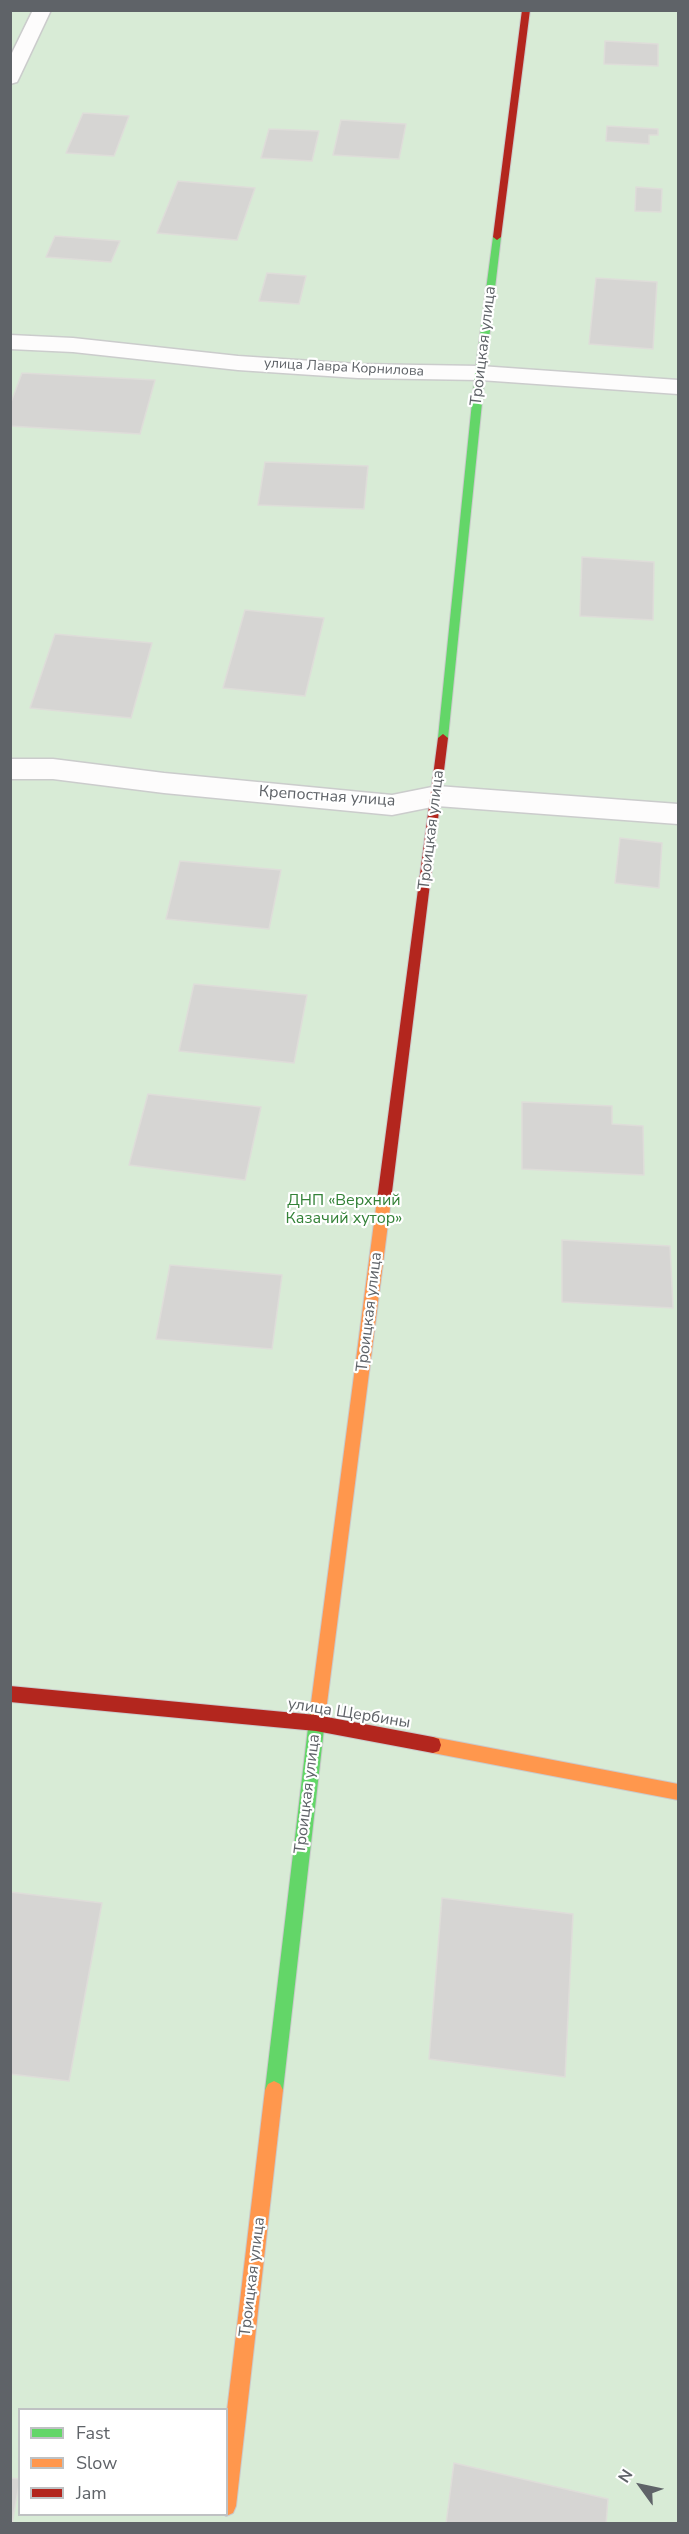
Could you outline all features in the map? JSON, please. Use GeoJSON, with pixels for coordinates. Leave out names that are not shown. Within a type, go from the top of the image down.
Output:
{"type":"FeatureCollection","features":[{"type":"Feature","properties":{"kind":"street"},"geometry":{"type":"LineString","coordinates":[[10,78],[42,10]]}},
{"type":"Feature","properties":{"kind":"street","name":"Троицкая улица"},"geometry":{"type":"LineString","coordinates":[[228,2489],[316,1723],[436,796],[480,373],[526,10]]}},
{"type":"Feature","properties":{"kind":"street","name":"улица Лавра Корнилова"},"geometry":{"type":"LineString","coordinates":[[10,342],[73,345],[249,364],[358,371],[480,373],[678,387]]}},
{"type":"Feature","properties":{"kind":"street","name":"Крепостная улица"},"geometry":{"type":"LineString","coordinates":[[10,769],[53,769],[164,783],[392,805],[436,796],[678,814]]}},
{"type":"Feature","properties":{"kind":"street","name":"улица Щербины"},"geometry":{"type":"LineString","coordinates":[[10,1694],[316,1723],[678,1792]]}},
{"type":"Feature","properties":{"kind":"green space","name":"ДНП «Верхний Казачий хутор»"},"geometry":{"type":"Polygon","coordinates":[[[11,11],[678,11],[678,2523],[11,2524],[11,11]]]}},
{"type":"Feature","properties":{"kind":"building"},"geometry":{"type":"Polygon","coordinates":[[[605,41],[658,44],[658,66],[604,64],[605,41]]]}},
{"type":"Feature","properties":{"kind":"building"},"geometry":{"type":"Polygon","coordinates":[[[83,113],[129,116],[114,156],[66,153],[83,113]]]}},
{"type":"Feature","properties":{"kind":"building"},"geometry":{"type":"Polygon","coordinates":[[[341,120],[406,124],[399,159],[333,155],[341,120]]]}},
{"type":"Feature","properties":{"kind":"building"},"geometry":{"type":"Polygon","coordinates":[[[607,126],[658,129],[658,135],[649,135],[649,144],[606,141],[607,126]]]}},
{"type":"Feature","properties":{"kind":"building"},"geometry":{"type":"Polygon","coordinates":[[[269,129],[319,131],[312,161],[261,158],[269,129]]]}},
{"type":"Feature","properties":{"kind":"building"},"geometry":{"type":"Polygon","coordinates":[[[178,181],[255,188],[237,240],[157,233],[178,181]]]}},
{"type":"Feature","properties":{"kind":"building"},"geometry":{"type":"Polygon","coordinates":[[[636,187],[662,189],[661,212],[635,211],[636,187]]]}},
{"type":"Feature","properties":{"kind":"building"},"geometry":{"type":"Polygon","coordinates":[[[55,236],[120,241],[111,262],[46,257],[55,236]]]}},
{"type":"Feature","properties":{"kind":"building"},"geometry":{"type":"Polygon","coordinates":[[[267,273],[306,276],[299,304],[259,301],[267,273]]]}},
{"type":"Feature","properties":{"kind":"building"},"geometry":{"type":"Polygon","coordinates":[[[596,278],[657,282],[653,349],[589,344],[596,278]]]}},
{"type":"Feature","properties":{"kind":"building"},"geometry":{"type":"Polygon","coordinates":[[[22,373],[155,380],[140,434],[10,426],[10,405],[22,373]]]}},
{"type":"Feature","properties":{"kind":"building"},"geometry":{"type":"Polygon","coordinates":[[[265,462],[368,466],[364,509],[258,505],[265,462]]]}},
{"type":"Feature","properties":{"kind":"building"},"geometry":{"type":"Polygon","coordinates":[[[582,557],[654,562],[653,620],[580,616],[582,557]]]}},
{"type":"Feature","properties":{"kind":"building"},"geometry":{"type":"Polygon","coordinates":[[[245,610],[324,618],[305,696],[223,688],[245,610]]]}},
{"type":"Feature","properties":{"kind":"building"},"geometry":{"type":"Polygon","coordinates":[[[55,634],[152,643],[131,718],[30,708],[55,634]]]}},
{"type":"Feature","properties":{"kind":"building"},"geometry":{"type":"Polygon","coordinates":[[[620,838],[662,843],[659,888],[615,883],[620,838]]]}},
{"type":"Feature","properties":{"kind":"building"},"geometry":{"type":"Polygon","coordinates":[[[180,861],[281,870],[269,929],[166,919],[180,861]]]}},
{"type":"Feature","properties":{"kind":"building"},"geometry":{"type":"Polygon","coordinates":[[[194,984],[307,995],[294,1063],[179,1051],[194,984]]]}},
{"type":"Feature","properties":{"kind":"building"},"geometry":{"type":"Polygon","coordinates":[[[148,1094],[261,1107],[245,1180],[129,1165],[148,1094]]]}},
{"type":"Feature","properties":{"kind":"building"},"geometry":{"type":"Polygon","coordinates":[[[522,1102],[612,1106],[612,1124],[643,1126],[644,1175],[522,1169],[522,1102]]]}},
{"type":"Feature","properties":{"kind":"building"},"geometry":{"type":"Polygon","coordinates":[[[562,1240],[670,1246],[673,1308],[562,1302],[562,1240]]]}},
{"type":"Feature","properties":{"kind":"building"},"geometry":{"type":"Polygon","coordinates":[[[170,1265],[282,1275],[272,1349],[156,1339],[170,1265]]]}},
{"type":"Feature","properties":{"kind":"building"},"geometry":{"type":"Polygon","coordinates":[[[10,1892],[102,1903],[69,2081],[10,2074],[10,1892]]]}},
{"type":"Feature","properties":{"kind":"building"},"geometry":{"type":"Polygon","coordinates":[[[442,1898],[573,1914],[565,2077],[429,2059],[442,1898]]]}},
{"type":"Feature","properties":{"kind":"building"},"geometry":{"type":"Polygon","coordinates":[[[454,2463],[608,2499],[606,2524],[446,2524],[454,2463]]]}},
{"type":"Feature","properties":{"kind":"building"},"geometry":{"type":"Polygon","coordinates":[[[10,2478],[18,2479],[18,2490],[12,2524],[10,2524],[10,2478]]]}},
{"type":"Feature","properties":{"kind":"traffic: fast"},"geometry":{"type":"LineString","coordinates":[[443,738],[480,373],[497,237]]}},
{"type":"Feature","properties":{"kind":"traffic: fast"},"geometry":{"type":"LineString","coordinates":[[274,2090],[318,1711]]}},
{"type":"Feature","properties":{"kind":"traffic: slow"},"geometry":{"type":"LineString","coordinates":[[318,1711],[384,1200]]}},
{"type":"Feature","properties":{"kind":"traffic: slow"},"geometry":{"type":"LineString","coordinates":[[433,1745],[678,1792]]}},
{"type":"Feature","properties":{"kind":"traffic: slow"},"geometry":{"type":"LineString","coordinates":[[228,2489],[274,2090]]}},
{"type":"Feature","properties":{"kind":"traffic: jam"},"geometry":{"type":"LineString","coordinates":[[497,237],[526,10]]}},
{"type":"Feature","properties":{"kind":"traffic: jam"},"geometry":{"type":"LineString","coordinates":[[384,1200],[443,738]]}},
{"type":"Feature","properties":{"kind":"traffic: jam"},"geometry":{"type":"LineString","coordinates":[[10,1694],[316,1723],[433,1745]]}}]}
